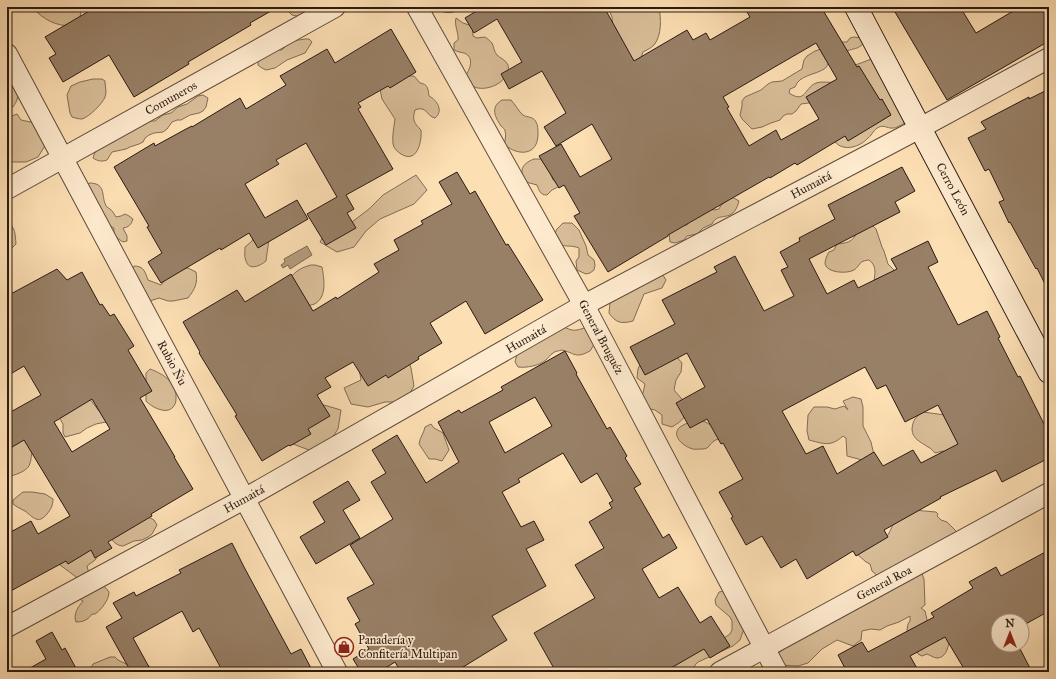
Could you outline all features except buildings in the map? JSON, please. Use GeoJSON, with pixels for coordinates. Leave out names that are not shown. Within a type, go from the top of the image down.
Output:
{"type":"FeatureCollection","features":[{"type":"Feature","properties":{"kind":"street","name":"Comuneros"},"geometry":{"type":"LineString","coordinates":[[7,189],[335,7]]}},
{"type":"Feature","properties":{"kind":"street","name":"General Bruguéz"},"geometry":{"type":"LineString","coordinates":[[417,7],[584,305],[778,672]]}},
{"type":"Feature","properties":{"kind":"street","name":"Cerro León"},"geometry":{"type":"LineString","coordinates":[[856,7],[1049,372]]}},
{"type":"Feature","properties":{"kind":"street","name":"Rubio Ñu"},"geometry":{"type":"LineString","coordinates":[[7,54],[337,672]]}},
{"type":"Feature","properties":{"kind":"street","name":"Humaitá"},"geometry":{"type":"LineString","coordinates":[[7,627],[244,499],[584,305],[920,128],[1049,58]]}},
{"type":"Feature","properties":{"kind":"street","name":"General Roa"},"geometry":{"type":"LineString","coordinates":[[720,672],[1049,494]]}},
{"type":"Feature","properties":{"kind":"shaded area"},"geometry":{"type":"Polygon","coordinates":[[[32,7],[81,7],[80,19],[73,26],[61,25],[46,19],[32,7]]]}},
{"type":"Feature","properties":{"kind":"shaded area"},"geometry":{"type":"Polygon","coordinates":[[[264,7],[317,7],[301,17],[292,15],[286,9],[267,10],[264,7]]]}},
{"type":"Feature","properties":{"kind":"shaded area"},"geometry":{"type":"Polygon","coordinates":[[[436,7],[462,7],[449,13],[439,10],[436,7]]]}},
{"type":"Feature","properties":{"kind":"shaded area"},"geometry":{"type":"Polygon","coordinates":[[[606,7],[659,7],[660,27],[657,41],[653,46],[643,52],[640,61],[632,66],[614,41],[612,17],[608,8],[606,7]]]}},
{"type":"Feature","properties":{"kind":"shaded area"},"geometry":{"type":"Polygon","coordinates":[[[456,18],[463,23],[472,26],[473,36],[477,38],[485,37],[489,40],[492,43],[496,54],[507,63],[508,72],[504,79],[498,84],[483,88],[475,87],[469,83],[465,76],[470,67],[470,57],[464,53],[454,50],[454,43],[458,40],[456,18]]]}},
{"type":"Feature","properties":{"kind":"shaded area"},"geometry":{"type":"Polygon","coordinates":[[[850,38],[863,38],[864,43],[857,48],[840,55],[830,62],[826,68],[800,80],[795,87],[790,89],[789,93],[799,97],[802,96],[812,85],[821,82],[835,82],[852,66],[874,58],[908,120],[904,123],[893,128],[882,126],[879,127],[875,129],[870,137],[861,144],[847,148],[835,142],[835,138],[816,102],[801,104],[792,114],[787,114],[780,120],[762,127],[752,129],[742,119],[740,115],[742,101],[745,97],[761,90],[772,82],[782,81],[802,69],[804,60],[815,51],[827,47],[838,40],[847,42],[850,38]]]}},
{"type":"Feature","properties":{"kind":"shaded area"},"geometry":{"type":"Polygon","coordinates":[[[309,39],[312,42],[305,53],[287,60],[275,68],[266,70],[258,65],[258,60],[272,50],[282,50],[292,42],[309,39]]]}},
{"type":"Feature","properties":{"kind":"shaded area"},"geometry":{"type":"Polygon","coordinates":[[[7,74],[16,87],[18,98],[12,108],[7,110],[7,74]]]}},
{"type":"Feature","properties":{"kind":"shaded area"},"geometry":{"type":"Polygon","coordinates":[[[405,76],[414,76],[420,83],[426,86],[429,96],[435,100],[439,109],[438,115],[435,118],[422,109],[415,110],[414,121],[421,130],[421,140],[415,154],[411,156],[401,154],[394,147],[393,138],[395,119],[382,99],[380,89],[405,76]]]}},
{"type":"Feature","properties":{"kind":"shaded area"},"geometry":{"type":"Polygon","coordinates":[[[93,79],[102,79],[105,81],[106,93],[104,100],[85,118],[81,119],[72,117],[67,95],[71,86],[93,79]]]}},
{"type":"Feature","properties":{"kind":"shaded area"},"geometry":{"type":"Polygon","coordinates":[[[203,95],[208,98],[206,107],[203,111],[172,122],[163,132],[149,135],[139,144],[112,152],[107,160],[100,161],[93,158],[98,149],[117,140],[120,136],[150,121],[155,121],[163,115],[171,113],[178,107],[187,104],[198,96],[203,95]]]}},
{"type":"Feature","properties":{"kind":"shaded area"},"geometry":{"type":"Polygon","coordinates":[[[502,100],[511,100],[523,115],[535,120],[538,134],[535,147],[531,150],[521,152],[510,149],[505,145],[505,130],[499,123],[495,112],[496,106],[502,100]]]}},
{"type":"Feature","properties":{"kind":"shaded area"},"geometry":{"type":"Polygon","coordinates":[[[17,114],[21,120],[35,123],[46,144],[38,157],[26,162],[12,162],[7,168],[7,122],[12,116],[17,114]]]}},
{"type":"Feature","properties":{"kind":"shaded area"},"geometry":{"type":"Polygon","coordinates":[[[534,159],[541,159],[550,172],[553,180],[555,180],[560,186],[552,190],[547,195],[541,193],[537,185],[526,182],[522,174],[522,168],[526,163],[534,159]]]}},
{"type":"Feature","properties":{"kind":"shaded area"},"geometry":{"type":"Polygon","coordinates":[[[416,175],[427,190],[414,204],[380,219],[366,231],[354,247],[337,252],[320,242],[329,226],[348,225],[369,209],[383,195],[416,175]]]}},
{"type":"Feature","properties":{"kind":"shaded area"},"geometry":{"type":"Polygon","coordinates":[[[89,183],[99,185],[107,207],[116,217],[125,214],[133,219],[130,225],[123,228],[127,236],[127,241],[123,242],[117,238],[114,233],[114,228],[100,216],[85,186],[89,183]]]}},
{"type":"Feature","properties":{"kind":"shaded area"},"geometry":{"type":"Polygon","coordinates":[[[732,197],[739,201],[733,213],[718,218],[697,234],[687,236],[684,240],[675,243],[670,242],[669,232],[682,225],[687,225],[688,221],[710,209],[719,209],[721,205],[732,197]]]}},
{"type":"Feature","properties":{"kind":"shaded area"},"geometry":{"type":"Polygon","coordinates":[[[7,222],[14,229],[16,244],[7,252],[7,222]]]}},
{"type":"Feature","properties":{"kind":"shaded area"},"geometry":{"type":"Polygon","coordinates":[[[563,223],[572,223],[579,230],[588,255],[594,260],[594,270],[590,273],[586,274],[577,270],[576,261],[579,257],[579,248],[561,245],[555,233],[563,223]]]}},
{"type":"Feature","properties":{"kind":"shaded area"},"geometry":{"type":"Polygon","coordinates":[[[873,226],[876,229],[888,264],[895,271],[874,281],[874,267],[872,262],[869,260],[863,261],[854,270],[847,272],[833,271],[827,267],[825,261],[827,256],[829,252],[834,250],[837,244],[849,242],[859,228],[873,226]]]}},
{"type":"Feature","properties":{"kind":"shaded area"},"geometry":{"type":"Polygon","coordinates":[[[256,233],[269,239],[266,261],[261,265],[252,267],[247,264],[245,259],[245,247],[252,241],[256,233]]]}},
{"type":"Feature","properties":{"kind":"shaded area"},"geometry":{"type":"Polygon","coordinates":[[[307,246],[312,255],[290,269],[288,265],[283,268],[281,265],[285,262],[284,259],[307,246]]]}},
{"type":"Feature","properties":{"kind":"shaded area"},"geometry":{"type":"Polygon","coordinates":[[[311,265],[322,267],[324,286],[322,296],[319,300],[315,304],[307,306],[292,276],[300,269],[311,265]]]}},
{"type":"Feature","properties":{"kind":"shaded area"},"geometry":{"type":"Polygon","coordinates":[[[134,266],[142,268],[148,280],[161,285],[174,268],[188,268],[196,272],[197,279],[188,298],[168,301],[159,298],[150,301],[132,269],[134,266]]]}},
{"type":"Feature","properties":{"kind":"shaded area"},"geometry":{"type":"Polygon","coordinates":[[[661,272],[666,280],[662,288],[644,294],[633,321],[619,322],[609,313],[610,303],[616,295],[661,272]]]}},
{"type":"Feature","properties":{"kind":"shaded area"},"geometry":{"type":"Polygon","coordinates":[[[562,326],[574,330],[587,327],[595,343],[590,351],[581,355],[575,355],[562,350],[554,352],[540,364],[529,367],[518,367],[515,362],[517,354],[562,326]]]}},
{"type":"Feature","properties":{"kind":"shaded area"},"geometry":{"type":"Polygon","coordinates":[[[405,351],[411,368],[414,386],[405,402],[385,402],[368,407],[351,404],[344,388],[361,380],[358,362],[405,351]]]}},
{"type":"Feature","properties":{"kind":"shaded area"},"geometry":{"type":"Polygon","coordinates":[[[675,355],[682,363],[681,372],[676,380],[674,390],[687,405],[686,413],[683,418],[672,427],[662,424],[662,415],[655,410],[646,408],[638,402],[643,393],[645,384],[637,378],[638,369],[642,360],[675,355]]]}},
{"type":"Feature","properties":{"kind":"shaded area"},"geometry":{"type":"Polygon","coordinates":[[[150,369],[165,376],[174,388],[176,393],[176,401],[170,409],[159,409],[151,406],[146,401],[146,373],[150,369]]]}},
{"type":"Feature","properties":{"kind":"shaded area"},"geometry":{"type":"Polygon","coordinates":[[[853,397],[861,399],[863,407],[863,426],[871,442],[874,455],[866,461],[847,456],[846,438],[843,436],[835,442],[827,444],[809,440],[807,431],[808,415],[814,407],[827,407],[835,409],[844,406],[848,410],[843,401],[853,397]]]}},
{"type":"Feature","properties":{"kind":"shaded area"},"geometry":{"type":"Polygon","coordinates":[[[89,398],[99,411],[111,421],[96,424],[80,433],[65,437],[63,433],[63,424],[53,408],[89,398]]]}},
{"type":"Feature","properties":{"kind":"shaded area"},"geometry":{"type":"Polygon","coordinates":[[[324,405],[341,410],[338,429],[328,444],[309,450],[293,444],[307,415],[324,405]]]}},
{"type":"Feature","properties":{"kind":"shaded area"},"geometry":{"type":"Polygon","coordinates":[[[923,412],[945,415],[972,444],[947,453],[943,451],[935,453],[917,440],[912,432],[914,421],[923,412]]]}},
{"type":"Feature","properties":{"kind":"shaded area"},"geometry":{"type":"Polygon","coordinates":[[[701,420],[709,424],[723,439],[715,440],[705,449],[693,449],[684,445],[677,436],[678,430],[684,424],[701,420]]]}},
{"type":"Feature","properties":{"kind":"shaded area"},"geometry":{"type":"Polygon","coordinates":[[[431,424],[434,428],[443,433],[449,450],[442,461],[429,459],[419,444],[425,427],[431,424]]]}},
{"type":"Feature","properties":{"kind":"shaded area"},"geometry":{"type":"Polygon","coordinates":[[[25,431],[34,450],[31,461],[28,468],[20,473],[11,476],[7,475],[7,444],[25,431]]]}},
{"type":"Feature","properties":{"kind":"shaded area"},"geometry":{"type":"Polygon","coordinates":[[[23,492],[45,494],[53,499],[51,509],[41,519],[36,519],[13,504],[13,500],[23,492]]]}},
{"type":"Feature","properties":{"kind":"shaded area"},"geometry":{"type":"Polygon","coordinates":[[[913,510],[936,512],[938,514],[937,516],[941,520],[947,522],[957,532],[921,571],[924,579],[925,605],[921,608],[925,611],[928,624],[941,631],[949,642],[944,655],[940,658],[935,658],[927,654],[922,656],[918,654],[907,630],[910,616],[880,630],[871,629],[862,631],[861,640],[853,646],[837,640],[822,649],[808,663],[798,666],[778,665],[775,655],[784,649],[792,633],[882,580],[872,571],[870,564],[857,554],[888,535],[892,527],[893,517],[913,510]]]}},
{"type":"Feature","properties":{"kind":"shaded area"},"geometry":{"type":"Polygon","coordinates":[[[148,517],[154,520],[157,525],[152,534],[148,537],[123,546],[118,545],[111,538],[148,517]]]}},
{"type":"Feature","properties":{"kind":"shaded area"},"geometry":{"type":"Polygon","coordinates":[[[74,543],[96,552],[97,557],[87,566],[88,570],[92,578],[100,581],[109,592],[106,601],[100,610],[95,614],[92,614],[89,618],[79,622],[76,622],[75,619],[76,613],[83,601],[74,596],[79,579],[60,565],[58,560],[74,543]]]}},
{"type":"Feature","properties":{"kind":"shaded area"},"geometry":{"type":"Polygon","coordinates":[[[724,591],[745,626],[740,640],[733,646],[698,662],[695,665],[694,670],[690,672],[671,672],[669,669],[668,656],[718,642],[730,634],[732,630],[732,621],[730,617],[716,605],[715,600],[719,592],[724,591]]]}},
{"type":"Feature","properties":{"kind":"shaded area"},"geometry":{"type":"Polygon","coordinates":[[[110,657],[115,657],[126,664],[134,660],[147,664],[154,672],[91,672],[93,664],[110,657]]]}},
{"type":"Feature","properties":{"kind":"place","name":"Panadería y Confitería Multipan"},"geometry":{"type":"Point","coordinates":[344,647]}}]}
